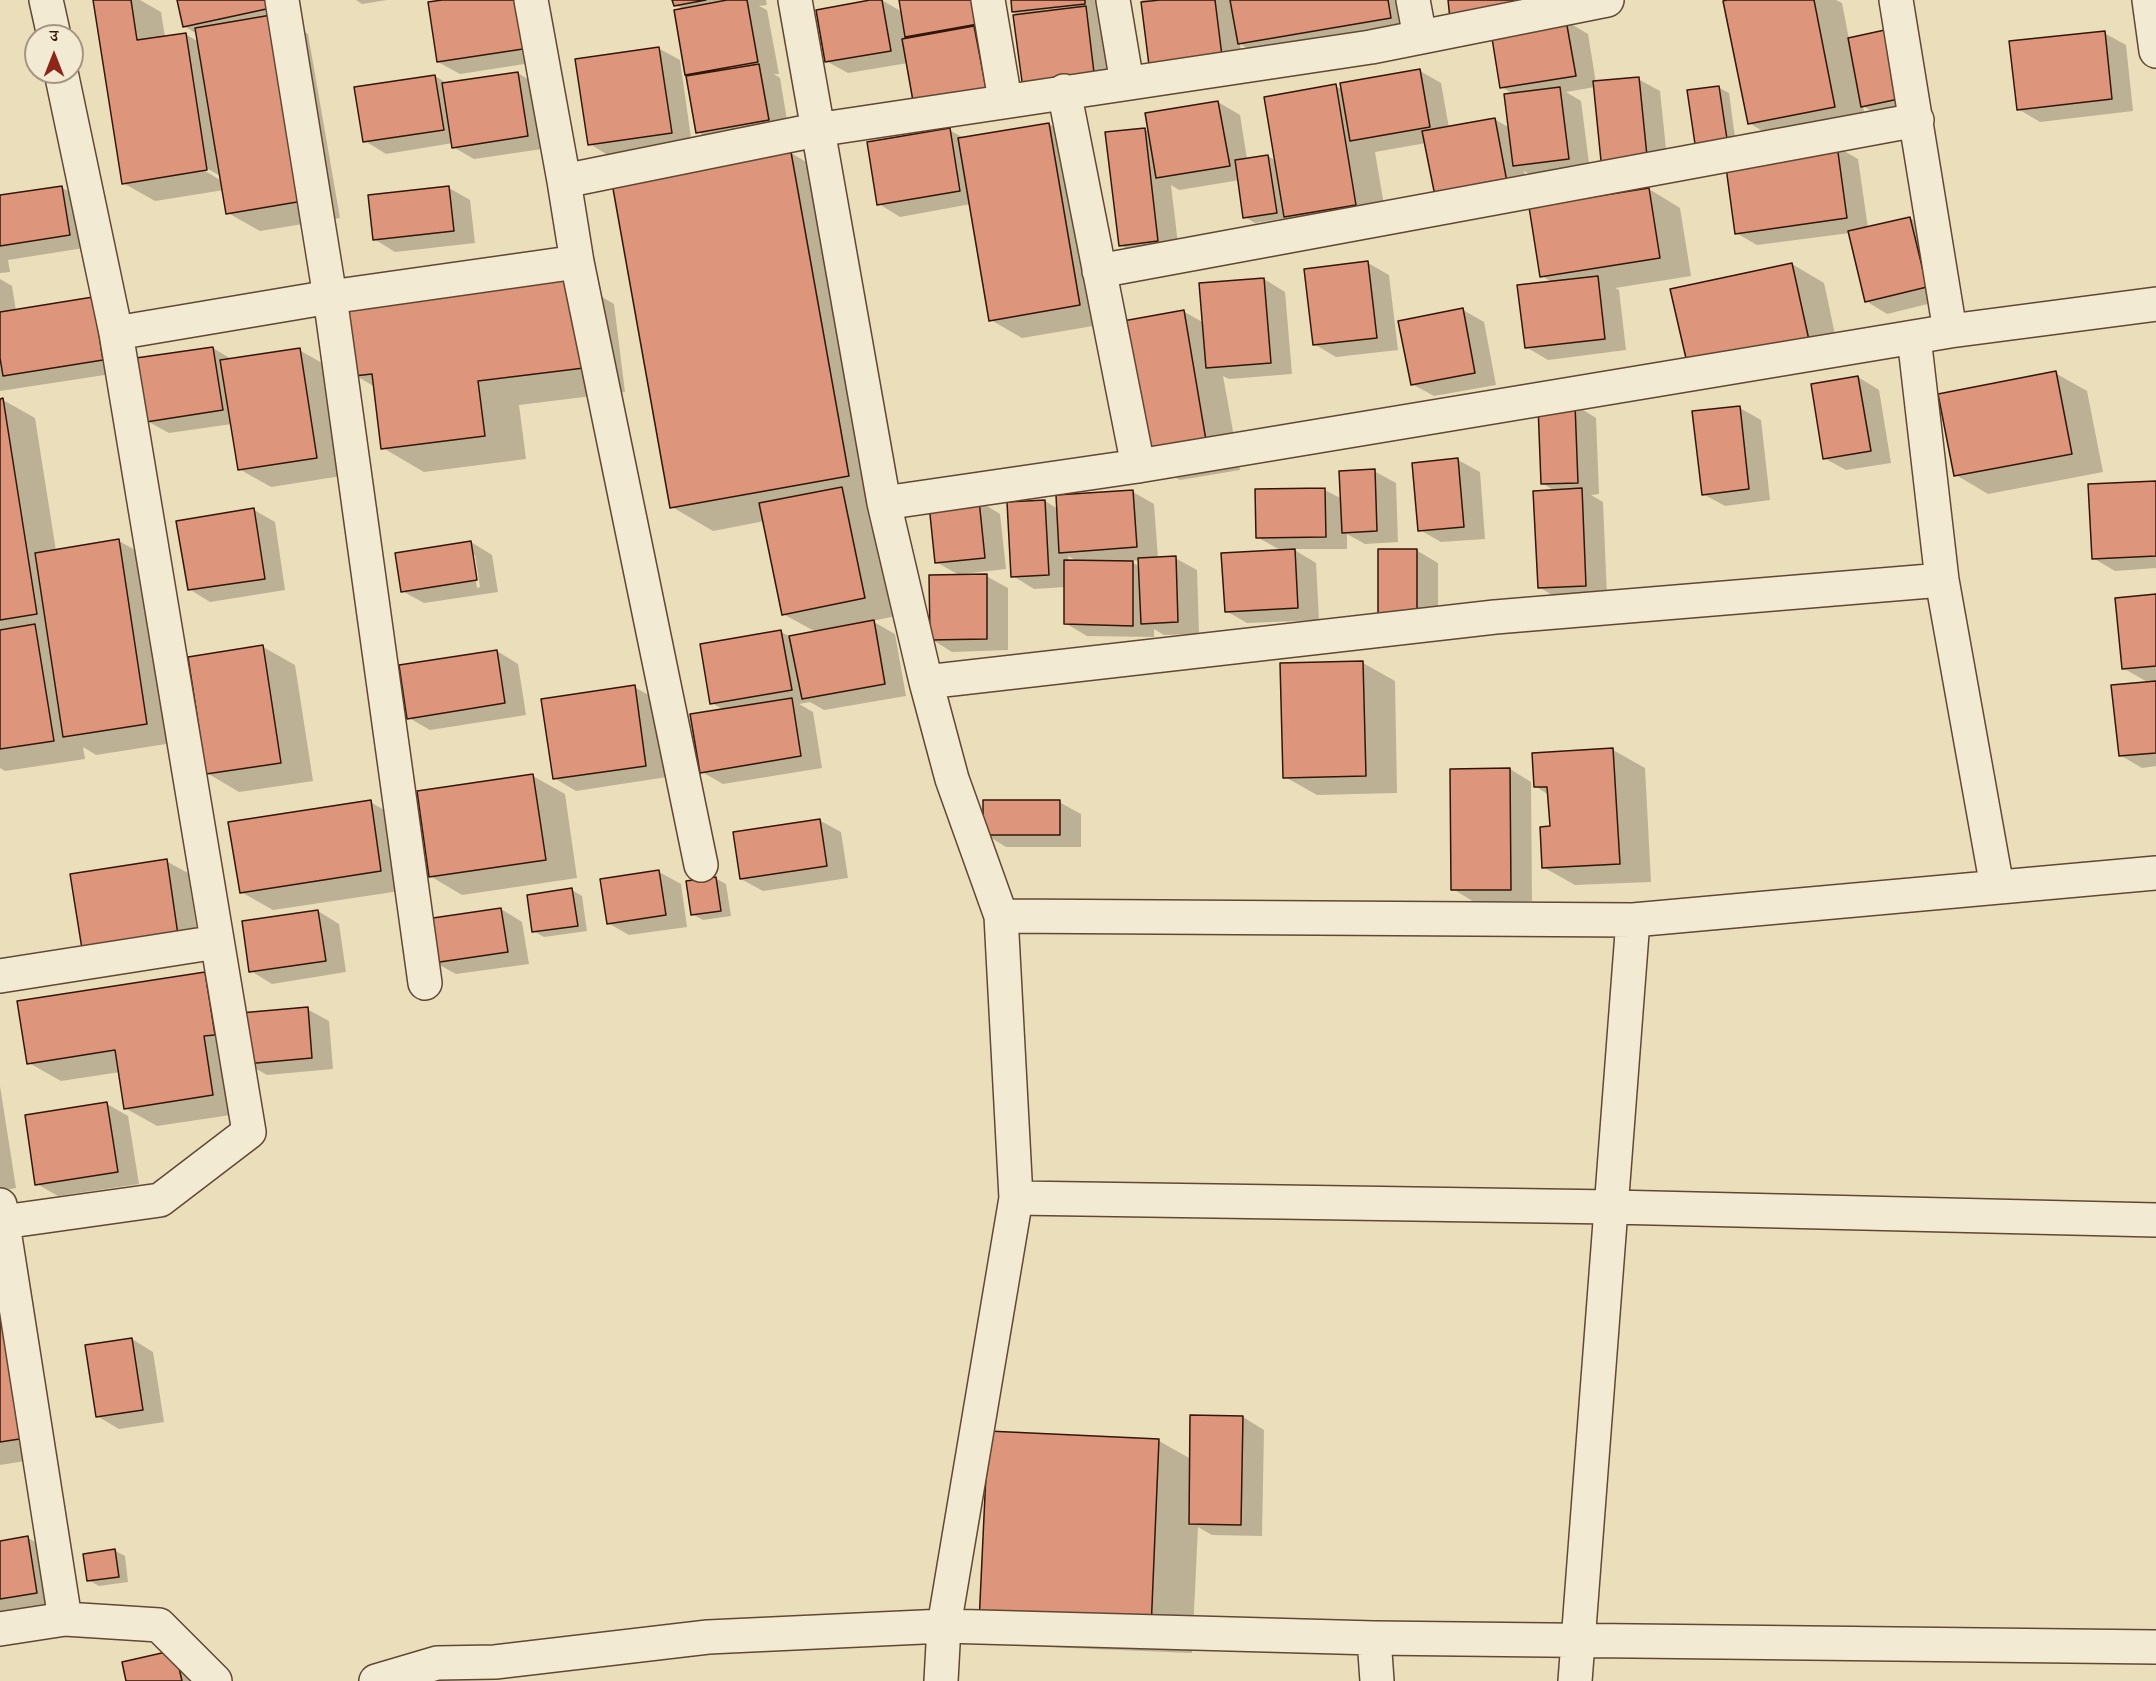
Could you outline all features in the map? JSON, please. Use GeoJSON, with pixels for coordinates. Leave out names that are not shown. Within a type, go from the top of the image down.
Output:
{"type":"FeatureCollection","features":[{"type":"Feature","properties":{"kind":"street"},"geometry":{"type":"LineString","coordinates":[[46,0],[51,24]]}},
{"type":"Feature","properties":{"kind":"street"},"geometry":{"type":"LineString","coordinates":[[282,0],[330,297],[425,983]]}},
{"type":"Feature","properties":{"kind":"street"},"geometry":{"type":"LineString","coordinates":[[531,0],[577,262],[701,865]]}},
{"type":"Feature","properties":{"kind":"street"},"geometry":{"type":"LineString","coordinates":[[795,0],[816,130],[884,503],[926,682],[952,779],[1001,916],[1016,1198],[944,1626],[941,1681]]}},
{"type":"Feature","properties":{"kind":"street"},"geometry":{"type":"LineString","coordinates":[[988,0],[1005,100]]}},
{"type":"Feature","properties":{"kind":"street"},"geometry":{"type":"LineString","coordinates":[[1113,0],[1127,83]]}},
{"type":"Feature","properties":{"kind":"street"},"geometry":{"type":"LineString","coordinates":[[1413,0],[1420,37]]}},
{"type":"Feature","properties":{"kind":"street"},"geometry":{"type":"LineString","coordinates":[[564,181],[816,130],[1371,46],[1607,0]]}},
{"type":"Feature","properties":{"kind":"street"},"geometry":{"type":"LineString","coordinates":[[1896,0],[1950,331]]}},
{"type":"Feature","properties":{"kind":"street"},"geometry":{"type":"LineString","coordinates":[[2149,0],[2156,51]]}},
{"type":"Feature","properties":{"kind":"street"},"geometry":{"type":"LineString","coordinates":[[64,84],[116,333],[249,1132],[160,1200],[1,1213],[65,1619]]}},
{"type":"Feature","properties":{"kind":"street"},"geometry":{"type":"LineString","coordinates":[[1064,92],[1138,466]]}},
{"type":"Feature","properties":{"kind":"street"},"geometry":{"type":"LineString","coordinates":[[1099,271],[1917,120]]}},
{"type":"Feature","properties":{"kind":"street"},"geometry":{"type":"LineString","coordinates":[[116,333],[330,297],[577,262]]}},
{"type":"Feature","properties":{"kind":"street"},"geometry":{"type":"LineString","coordinates":[[884,503],[1138,466],[1950,331],[2156,304]]}},
{"type":"Feature","properties":{"kind":"street"},"geometry":{"type":"LineString","coordinates":[[1914,337],[1942,580],[1997,887]]}},
{"type":"Feature","properties":{"kind":"street"},"geometry":{"type":"LineString","coordinates":[[926,682],[1495,617],[1942,580]]}},
{"type":"Feature","properties":{"kind":"street"},"geometry":{"type":"LineString","coordinates":[[1001,916],[1633,920],[2156,873]]}},
{"type":"Feature","properties":{"kind":"street"},"geometry":{"type":"LineString","coordinates":[[1575,1681],[1633,920]]}},
{"type":"Feature","properties":{"kind":"street"},"geometry":{"type":"LineString","coordinates":[[0,975],[217,942]]}},
{"type":"Feature","properties":{"kind":"street"},"geometry":{"type":"LineString","coordinates":[[1016,1198],[1612,1207],[2156,1220]]}},
{"type":"Feature","properties":{"kind":"street"},"geometry":{"type":"LineString","coordinates":[[0,1629],[65,1619],[159,1625],[215,1681]]}},
{"type":"Feature","properties":{"kind":"street"},"geometry":{"type":"LineString","coordinates":[[376,1681],[437,1663],[495,1662],[708,1637],[944,1626],[1374,1638],[2156,1647]]}},
{"type":"Feature","properties":{"kind":"street"},"geometry":{"type":"LineString","coordinates":[[1374,1638],[1377,1681]]}},
{"type":"Feature","properties":{"kind":"building"},"geometry":{"type":"Polygon","coordinates":[[[93,0],[131,0],[137,40],[186,33],[207,170],[122,184],[93,0]]]}},
{"type":"Feature","properties":{"kind":"building"},"geometry":{"type":"Polygon","coordinates":[[[177,0],[270,0],[271,8],[183,27],[177,0]]]}},
{"type":"Feature","properties":{"kind":"building"},"geometry":{"type":"Polygon","coordinates":[[[516,0],[523,49],[437,62],[428,2],[516,0]]]}},
{"type":"Feature","properties":{"kind":"building"},"geometry":{"type":"Polygon","coordinates":[[[672,0],[706,0],[674,6],[672,0]]]}},
{"type":"Feature","properties":{"kind":"building"},"geometry":{"type":"Polygon","coordinates":[[[727,0],[747,0],[758,62],[685,75],[674,10],[727,0]]]}},
{"type":"Feature","properties":{"kind":"building"},"geometry":{"type":"Polygon","coordinates":[[[882,0],[891,51],[825,62],[816,10],[882,0]]]}},
{"type":"Feature","properties":{"kind":"building"},"geometry":{"type":"Polygon","coordinates":[[[899,0],[974,0],[978,24],[905,37],[899,0]]]}},
{"type":"Feature","properties":{"kind":"building"},"geometry":{"type":"Polygon","coordinates":[[[1011,0],[1085,0],[1085,4],[1012,12],[1011,0]]]}},
{"type":"Feature","properties":{"kind":"building"},"geometry":{"type":"Polygon","coordinates":[[[1215,0],[1223,64],[1150,73],[1141,2],[1215,0]]]}},
{"type":"Feature","properties":{"kind":"building"},"geometry":{"type":"Polygon","coordinates":[[[1230,0],[1388,0],[1391,18],[1238,44],[1230,0]]]}},
{"type":"Feature","properties":{"kind":"building"},"geometry":{"type":"Polygon","coordinates":[[[1448,0],[1513,0],[1515,10],[1450,19],[1448,0]]]}},
{"type":"Feature","properties":{"kind":"building"},"geometry":{"type":"Polygon","coordinates":[[[1814,0],[1835,107],[1748,124],[1723,1],[1814,0]]]}},
{"type":"Feature","properties":{"kind":"building"},"geometry":{"type":"Polygon","coordinates":[[[1086,6],[1095,81],[1023,89],[1013,15],[1086,6]]]}},
{"type":"Feature","properties":{"kind":"building"},"geometry":{"type":"Polygon","coordinates":[[[277,14],[309,200],[226,214],[195,28],[277,14]]]}},
{"type":"Feature","properties":{"kind":"building"},"geometry":{"type":"Polygon","coordinates":[[[1566,20],[1576,76],[1500,88],[1491,32],[1566,20]]]}},
{"type":"Feature","properties":{"kind":"building"},"geometry":{"type":"Polygon","coordinates":[[[974,26],[986,88],[913,101],[902,39],[974,26]]]}},
{"type":"Feature","properties":{"kind":"building"},"geometry":{"type":"Polygon","coordinates":[[[1894,28],[1908,97],[1861,107],[1848,38],[1894,28]]]}},
{"type":"Feature","properties":{"kind":"building"},"geometry":{"type":"Polygon","coordinates":[[[2105,31],[2112,99],[2017,110],[2009,41],[2105,31]]]}},
{"type":"Feature","properties":{"kind":"building"},"geometry":{"type":"Polygon","coordinates":[[[659,47],[672,133],[588,145],[575,59],[659,47]]]}},
{"type":"Feature","properties":{"kind":"building"},"geometry":{"type":"Polygon","coordinates":[[[759,64],[769,120],[696,133],[686,76],[759,64]]]}},
{"type":"Feature","properties":{"kind":"building"},"geometry":{"type":"Polygon","coordinates":[[[1420,69],[1430,127],[1350,141],[1340,83],[1420,69]]]}},
{"type":"Feature","properties":{"kind":"building"},"geometry":{"type":"Polygon","coordinates":[[[518,72],[528,136],[452,148],[442,83],[518,72]]]}},
{"type":"Feature","properties":{"kind":"building"},"geometry":{"type":"Polygon","coordinates":[[[435,75],[444,130],[363,142],[354,87],[435,75]]]}},
{"type":"Feature","properties":{"kind":"building"},"geometry":{"type":"Polygon","coordinates":[[[1639,77],[1647,156],[1601,161],[1593,81],[1639,77]]]}},
{"type":"Feature","properties":{"kind":"building"},"geometry":{"type":"Polygon","coordinates":[[[1336,84],[1356,205],[1284,217],[1264,97],[1336,84]]]}},
{"type":"Feature","properties":{"kind":"building"},"geometry":{"type":"Polygon","coordinates":[[[1719,86],[1727,139],[1695,144],[1687,90],[1719,86]]]}},
{"type":"Feature","properties":{"kind":"building"},"geometry":{"type":"Polygon","coordinates":[[[1560,87],[1569,159],[1513,166],[1504,94],[1560,87]]]}},
{"type":"Feature","properties":{"kind":"building"},"geometry":{"type":"Polygon","coordinates":[[[1218,101],[1230,166],[1156,178],[1145,113],[1218,101]]]}},
{"type":"Feature","properties":{"kind":"building"},"geometry":{"type":"Polygon","coordinates":[[[1495,118],[1507,182],[1435,196],[1422,131],[1495,118]]]}},
{"type":"Feature","properties":{"kind":"building"},"geometry":{"type":"Polygon","coordinates":[[[1049,123],[1080,305],[989,321],[958,138],[1049,123]]]}},
{"type":"Feature","properties":{"kind":"building"},"geometry":{"type":"Polygon","coordinates":[[[950,128],[960,191],[877,205],[867,142],[950,128]]]}},
{"type":"Feature","properties":{"kind":"building"},"geometry":{"type":"Polygon","coordinates":[[[1145,128],[1158,241],[1119,246],[1105,132],[1145,128]]]}},
{"type":"Feature","properties":{"kind":"building"},"geometry":{"type":"Polygon","coordinates":[[[1837,145],[1847,218],[1735,234],[1725,160],[1837,145]]]}},
{"type":"Feature","properties":{"kind":"building"},"geometry":{"type":"Polygon","coordinates":[[[791,152],[849,476],[670,508],[612,183],[791,152]]]}},
{"type":"Feature","properties":{"kind":"building"},"geometry":{"type":"Polygon","coordinates":[[[1268,155],[1277,213],[1243,218],[1235,160],[1268,155]]]}},
{"type":"Feature","properties":{"kind":"building"},"geometry":{"type":"Polygon","coordinates":[[[62,186],[70,235],[0,246],[0,195],[62,186]]]}},
{"type":"Feature","properties":{"kind":"building"},"geometry":{"type":"Polygon","coordinates":[[[449,186],[454,231],[373,240],[368,195],[449,186]]]}},
{"type":"Feature","properties":{"kind":"building"},"geometry":{"type":"Polygon","coordinates":[[[1649,188],[1660,258],[1540,277],[1529,207],[1649,188]]]}},
{"type":"Feature","properties":{"kind":"building"},"geometry":{"type":"Polygon","coordinates":[[[1910,217],[1927,287],[1865,302],[1848,231],[1910,217]]]}},
{"type":"Feature","properties":{"kind":"building"},"geometry":{"type":"Polygon","coordinates":[[[1368,261],[1377,338],[1313,345],[1304,269],[1368,261]]]}},
{"type":"Feature","properties":{"kind":"building"},"geometry":{"type":"Polygon","coordinates":[[[1792,263],[1809,340],[1688,367],[1670,289],[1792,263]]]}},
{"type":"Feature","properties":{"kind":"building"},"geometry":{"type":"Polygon","coordinates":[[[1598,276],[1605,339],[1525,348],[1517,285],[1598,276]]]}},
{"type":"Feature","properties":{"kind":"building"},"geometry":{"type":"Polygon","coordinates":[[[573,278],[584,368],[478,381],[485,436],[381,449],[372,374],[354,376],[345,307],[573,278]]]}},
{"type":"Feature","properties":{"kind":"building"},"geometry":{"type":"Polygon","coordinates":[[[1264,278],[1271,363],[1206,368],[1199,283],[1264,278]]]}},
{"type":"Feature","properties":{"kind":"building"},"geometry":{"type":"Polygon","coordinates":[[[93,297],[103,360],[3,376],[0,358],[0,312],[93,297]]]}},
{"type":"Feature","properties":{"kind":"building"},"geometry":{"type":"Polygon","coordinates":[[[1463,308],[1475,373],[1411,385],[1398,321],[1463,308]]]}},
{"type":"Feature","properties":{"kind":"building"},"geometry":{"type":"Polygon","coordinates":[[[1184,310],[1208,452],[1147,463],[1123,321],[1184,310]]]}},
{"type":"Feature","properties":{"kind":"building"},"geometry":{"type":"Polygon","coordinates":[[[213,347],[223,410],[146,422],[136,358],[213,347]]]}},
{"type":"Feature","properties":{"kind":"building"},"geometry":{"type":"Polygon","coordinates":[[[300,348],[317,458],[238,470],[220,360],[300,348]]]}},
{"type":"Feature","properties":{"kind":"building"},"geometry":{"type":"Polygon","coordinates":[[[2056,371],[2072,454],[1954,476],[1938,394],[2056,371]]]}},
{"type":"Feature","properties":{"kind":"building"},"geometry":{"type":"Polygon","coordinates":[[[1858,376],[1871,451],[1823,459],[1811,384],[1858,376]]]}},
{"type":"Feature","properties":{"kind":"building"},"geometry":{"type":"Polygon","coordinates":[[[3,398],[37,614],[0,620],[0,399],[3,398]]]}},
{"type":"Feature","properties":{"kind":"building"},"geometry":{"type":"Polygon","coordinates":[[[1575,404],[1578,483],[1541,484],[1538,405],[1575,404]]]}},
{"type":"Feature","properties":{"kind":"building"},"geometry":{"type":"Polygon","coordinates":[[[1740,406],[1749,489],[1702,495],[1692,411],[1740,406]]]}},
{"type":"Feature","properties":{"kind":"building"},"geometry":{"type":"Polygon","coordinates":[[[1458,458],[1464,527],[1418,531],[1412,463],[1458,458]]]}},
{"type":"Feature","properties":{"kind":"building"},"geometry":{"type":"Polygon","coordinates":[[[1375,469],[1377,531],[1342,533],[1339,471],[1375,469]]]}},
{"type":"Feature","properties":{"kind":"building"},"geometry":{"type":"Polygon","coordinates":[[[2156,481],[2156,556],[2092,559],[2088,484],[2156,481]]]}},
{"type":"Feature","properties":{"kind":"building"},"geometry":{"type":"Polygon","coordinates":[[[842,487],[865,598],[782,615],[759,503],[842,487]]]}},
{"type":"Feature","properties":{"kind":"building"},"geometry":{"type":"Polygon","coordinates":[[[1325,488],[1326,537],[1256,538],[1255,489],[1325,488]]]}},
{"type":"Feature","properties":{"kind":"building"},"geometry":{"type":"Polygon","coordinates":[[[1582,488],[1586,586],[1538,588],[1533,491],[1582,488]]]}},
{"type":"Feature","properties":{"kind":"building"},"geometry":{"type":"Polygon","coordinates":[[[1133,490],[1137,547],[1059,553],[1056,495],[1133,490]]]}},
{"type":"Feature","properties":{"kind":"building"},"geometry":{"type":"Polygon","coordinates":[[[979,500],[985,558],[935,563],[929,505],[979,500]]]}},
{"type":"Feature","properties":{"kind":"building"},"geometry":{"type":"Polygon","coordinates":[[[1045,500],[1049,575],[1011,577],[1007,502],[1045,500]]]}},
{"type":"Feature","properties":{"kind":"building"},"geometry":{"type":"Polygon","coordinates":[[[254,508],[265,579],[188,590],[176,521],[254,508]]]}},
{"type":"Feature","properties":{"kind":"building"},"geometry":{"type":"Polygon","coordinates":[[[119,539],[147,724],[63,737],[35,553],[119,539]]]}},
{"type":"Feature","properties":{"kind":"building"},"geometry":{"type":"Polygon","coordinates":[[[471,541],[477,580],[401,592],[395,553],[471,541]]]}},
{"type":"Feature","properties":{"kind":"building"},"geometry":{"type":"Polygon","coordinates":[[[1295,549],[1298,608],[1225,612],[1221,553],[1295,549]]]}},
{"type":"Feature","properties":{"kind":"building"},"geometry":{"type":"Polygon","coordinates":[[[1378,549],[1417,549],[1417,615],[1378,615],[1378,549]]]}},
{"type":"Feature","properties":{"kind":"building"},"geometry":{"type":"Polygon","coordinates":[[[1176,556],[1178,622],[1141,624],[1138,558],[1176,556]]]}},
{"type":"Feature","properties":{"kind":"building"},"geometry":{"type":"Polygon","coordinates":[[[1064,560],[1133,561],[1133,626],[1064,624],[1064,560]]]}},
{"type":"Feature","properties":{"kind":"building"},"geometry":{"type":"Polygon","coordinates":[[[987,574],[987,639],[930,640],[929,575],[987,574]]]}},
{"type":"Feature","properties":{"kind":"building"},"geometry":{"type":"Polygon","coordinates":[[[2156,594],[2156,666],[2122,669],[2115,598],[2156,594]]]}},
{"type":"Feature","properties":{"kind":"building"},"geometry":{"type":"Polygon","coordinates":[[[874,620],[885,684],[802,699],[789,636],[874,620]]]}},
{"type":"Feature","properties":{"kind":"building"},"geometry":{"type":"Polygon","coordinates":[[[35,624],[54,741],[0,749],[0,630],[35,624]]]}},
{"type":"Feature","properties":{"kind":"building"},"geometry":{"type":"Polygon","coordinates":[[[781,630],[792,690],[710,704],[700,644],[781,630]]]}},
{"type":"Feature","properties":{"kind":"building"},"geometry":{"type":"Polygon","coordinates":[[[263,645],[281,763],[206,774],[188,657],[263,645]]]}},
{"type":"Feature","properties":{"kind":"building"},"geometry":{"type":"Polygon","coordinates":[[[497,650],[505,703],[407,719],[399,665],[497,650]]]}},
{"type":"Feature","properties":{"kind":"building"},"geometry":{"type":"Polygon","coordinates":[[[1363,661],[1366,776],[1283,778],[1280,663],[1363,661]]]}},
{"type":"Feature","properties":{"kind":"building"},"geometry":{"type":"Polygon","coordinates":[[[2156,681],[2156,753],[2119,756],[2111,685],[2156,681]]]}},
{"type":"Feature","properties":{"kind":"building"},"geometry":{"type":"Polygon","coordinates":[[[635,685],[646,766],[553,779],[541,699],[635,685]]]}},
{"type":"Feature","properties":{"kind":"building"},"geometry":{"type":"Polygon","coordinates":[[[792,698],[801,756],[700,773],[690,714],[792,698]]]}},
{"type":"Feature","properties":{"kind":"building"},"geometry":{"type":"Polygon","coordinates":[[[1613,748],[1620,864],[1542,868],[1540,827],[1550,826],[1547,787],[1534,787],[1532,753],[1613,748]]]}},
{"type":"Feature","properties":{"kind":"building"},"geometry":{"type":"Polygon","coordinates":[[[1510,768],[1511,890],[1451,890],[1450,769],[1510,768]]]}},
{"type":"Feature","properties":{"kind":"building"},"geometry":{"type":"Polygon","coordinates":[[[533,774],[546,860],[429,877],[417,791],[533,774]]]}},
{"type":"Feature","properties":{"kind":"building"},"geometry":{"type":"Polygon","coordinates":[[[371,800],[381,871],[240,893],[228,822],[371,800]]]}},
{"type":"Feature","properties":{"kind":"building"},"geometry":{"type":"Polygon","coordinates":[[[983,800],[1060,800],[1060,835],[983,835],[983,800]]]}},
{"type":"Feature","properties":{"kind":"building"},"geometry":{"type":"Polygon","coordinates":[[[820,819],[827,866],[740,879],[733,832],[820,819]]]}},
{"type":"Feature","properties":{"kind":"building"},"geometry":{"type":"Polygon","coordinates":[[[167,859],[178,935],[82,949],[70,874],[167,859]]]}},
{"type":"Feature","properties":{"kind":"building"},"geometry":{"type":"Polygon","coordinates":[[[659,870],[666,915],[607,924],[600,879],[659,870]]]}},
{"type":"Feature","properties":{"kind":"building"},"geometry":{"type":"Polygon","coordinates":[[[716,877],[721,911],[691,915],[686,881],[716,877]]]}},
{"type":"Feature","properties":{"kind":"building"},"geometry":{"type":"Polygon","coordinates":[[[572,888],[578,926],[532,932],[527,895],[572,888]]]}},
{"type":"Feature","properties":{"kind":"building"},"geometry":{"type":"Polygon","coordinates":[[[501,908],[508,952],[433,963],[426,919],[501,908]]]}},
{"type":"Feature","properties":{"kind":"building"},"geometry":{"type":"Polygon","coordinates":[[[318,910],[326,961],[249,972],[242,921],[318,910]]]}},
{"type":"Feature","properties":{"kind":"building"},"geometry":{"type":"Polygon","coordinates":[[[205,972],[215,1035],[204,1036],[213,1095],[124,1109],[115,1050],[27,1064],[17,1001],[205,972]]]}},
{"type":"Feature","properties":{"kind":"building"},"geometry":{"type":"Polygon","coordinates":[[[308,1007],[312,1058],[245,1064],[240,1013],[308,1007]]]}},
{"type":"Feature","properties":{"kind":"building"},"geometry":{"type":"Polygon","coordinates":[[[107,1102],[118,1172],[35,1185],[25,1115],[107,1102]]]}},
{"type":"Feature","properties":{"kind":"building"},"geometry":{"type":"Polygon","coordinates":[[[0,1270],[26,1438],[0,1442],[0,1270]]]}},
{"type":"Feature","properties":{"kind":"building"},"geometry":{"type":"Polygon","coordinates":[[[132,1338],[143,1410],[96,1417],[85,1345],[132,1338]]]}},
{"type":"Feature","properties":{"kind":"building"},"geometry":{"type":"Polygon","coordinates":[[[1190,1415],[1243,1416],[1241,1525],[1189,1524],[1190,1415]]]}},
{"type":"Feature","properties":{"kind":"building"},"geometry":{"type":"Polygon","coordinates":[[[988,1431],[1159,1439],[1151,1630],[979,1623],[988,1431]]]}},
{"type":"Feature","properties":{"kind":"building"},"geometry":{"type":"Polygon","coordinates":[[[28,1536],[37,1593],[0,1599],[0,1541],[28,1536]]]}},
{"type":"Feature","properties":{"kind":"building"},"geometry":{"type":"Polygon","coordinates":[[[115,1549],[119,1577],[87,1581],[83,1554],[115,1549]]]}},
{"type":"Feature","properties":{"kind":"building"},"geometry":{"type":"Polygon","coordinates":[[[175,1650],[182,1681],[126,1681],[122,1662],[175,1650]]]}}]}
